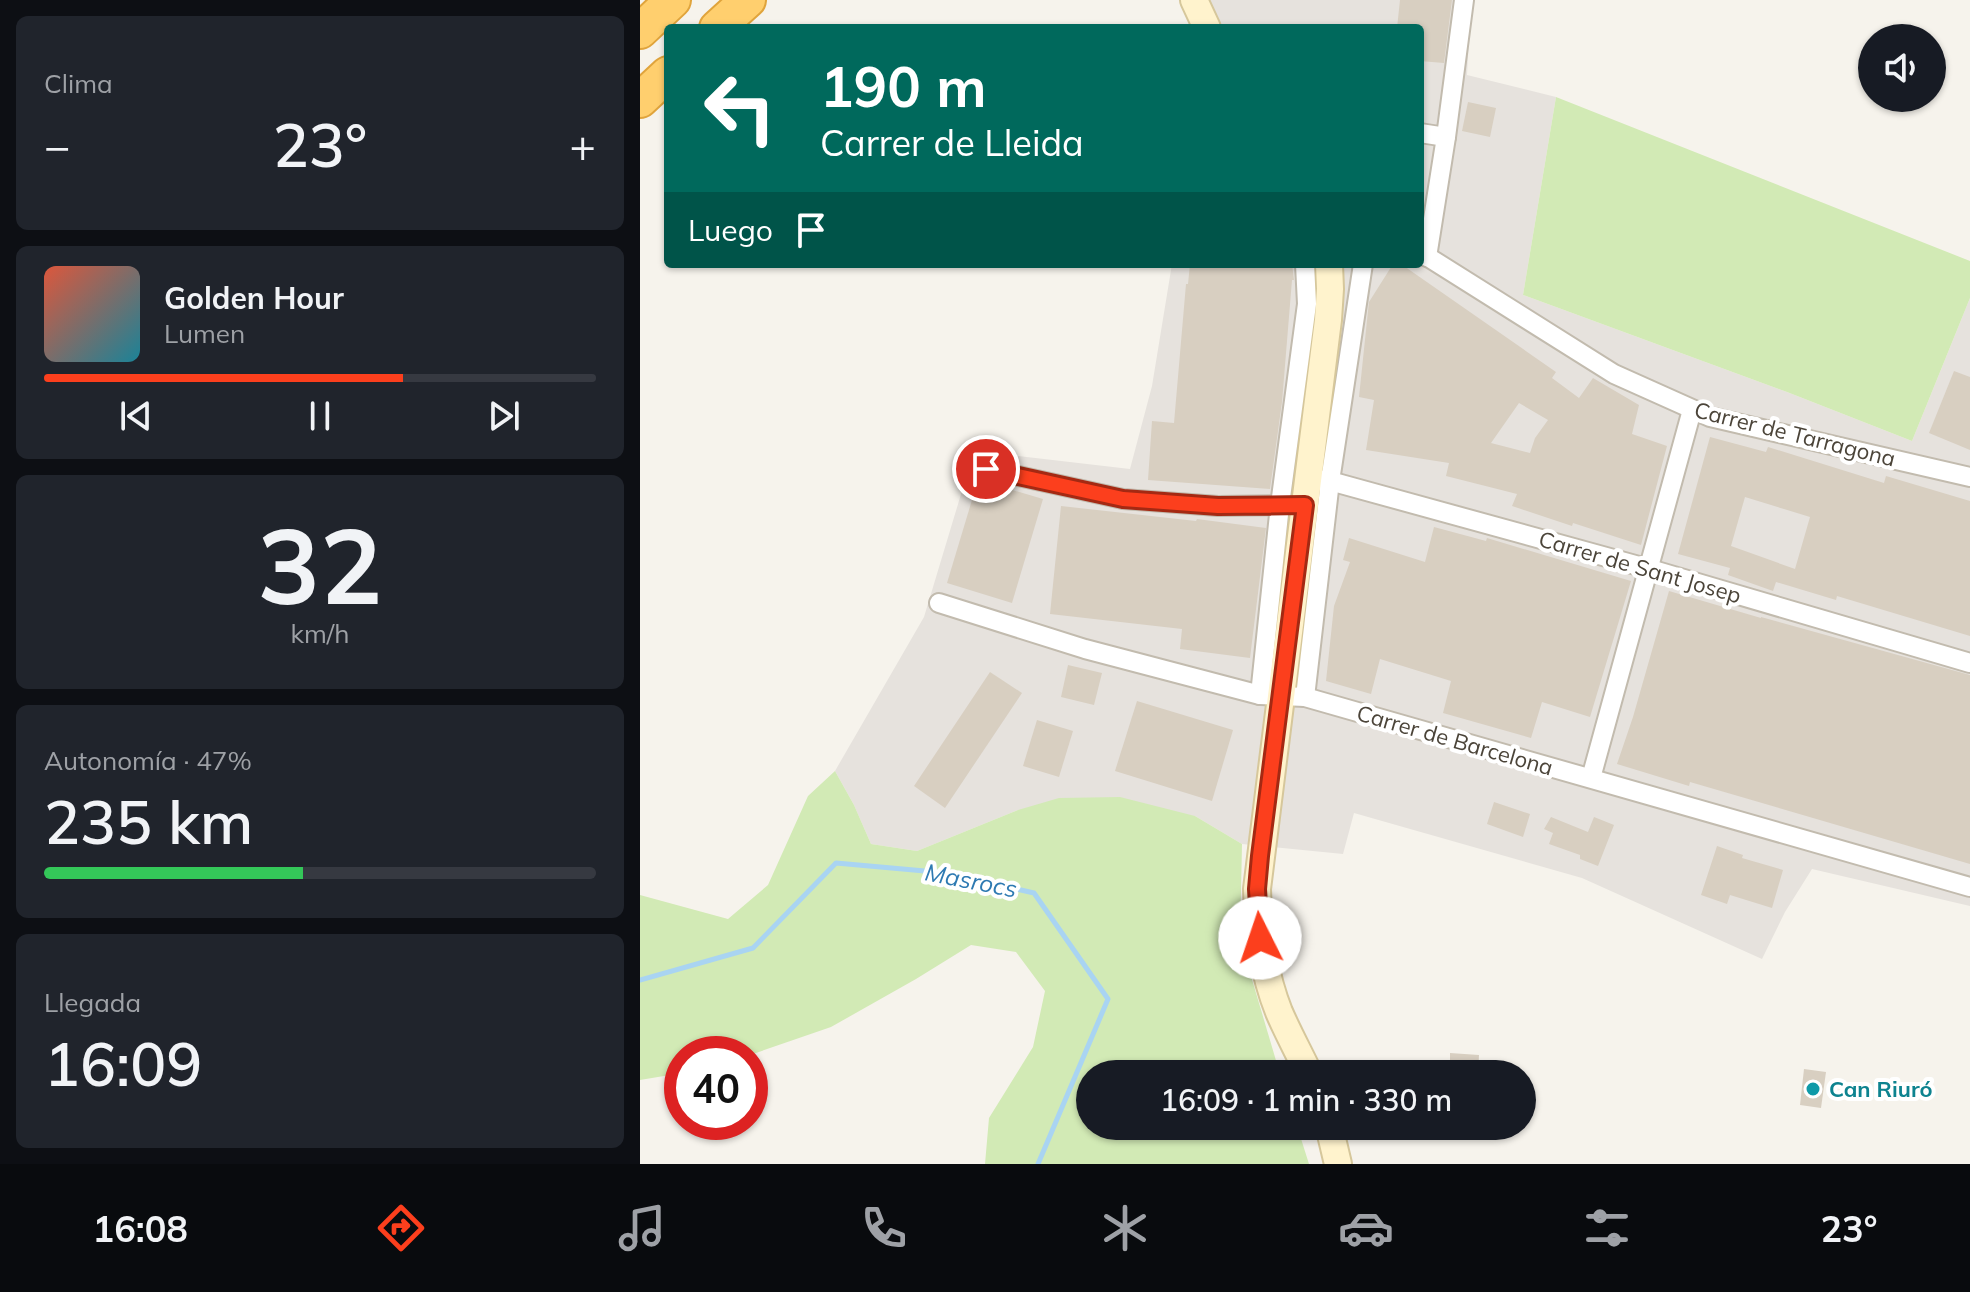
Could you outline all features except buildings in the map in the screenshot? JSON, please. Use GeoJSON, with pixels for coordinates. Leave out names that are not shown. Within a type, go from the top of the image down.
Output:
{"type":"FeatureCollection","features":[{"type":"Feature","properties":{"kind":"highway"},"geometry":{"type":"LineString","coordinates":[[640,31],[673,0]]}},
{"type":"Feature","properties":{"kind":"highway"},"geometry":{"type":"LineString","coordinates":[[721,24],[748,0]]}},
{"type":"Feature","properties":{"kind":"highway"},"geometry":{"type":"LineString","coordinates":[[640,100],[664,78]]}},
{"type":"Feature","properties":{"kind":"street"},"geometry":{"type":"LineString","coordinates":[[1194,0],[1205,24]]}},
{"type":"Feature","properties":{"kind":"street"},"geometry":{"type":"LineString","coordinates":[[1424,255],[1446,137],[1464,0]]}},
{"type":"Feature","properties":{"kind":"street"},"geometry":{"type":"LineString","coordinates":[[1424,134],[1446,137]]}},
{"type":"Feature","properties":{"kind":"street","name":"Carrer de Tarragona"},"geometry":{"type":"LineString","coordinates":[[1424,255],[1614,374],[1692,410],[1710,417],[1970,477]]}},
{"type":"Feature","properties":{"kind":"street"},"geometry":{"type":"LineString","coordinates":[[1282,696],[1307,304],[1305,268]]}},
{"type":"Feature","properties":{"kind":"street"},"geometry":{"type":"LineString","coordinates":[[986,469],[1123,499],[1218,506],[1293,505],[1320,479],[1329,268]]}},
{"type":"Feature","properties":{"kind":"street"},"geometry":{"type":"LineString","coordinates":[[1302,1060],[1268,981],[1258,921],[1257,889],[1282,696],[1320,479],[1362,268]]}},
{"type":"Feature","properties":{"kind":"street"},"geometry":{"type":"LineString","coordinates":[[1591,778],[1692,410]]}},
{"type":"Feature","properties":{"kind":"street","name":"Carrer de Sant Josep"},"geometry":{"type":"LineString","coordinates":[[1320,479],[1650,569],[1970,663]]}},
{"type":"Feature","properties":{"kind":"street","name":"Carrer de Barcelona"},"geometry":{"type":"LineString","coordinates":[[939,603],[1085,649],[1282,696],[1591,778],[1970,887]]}},
{"type":"Feature","properties":{"kind":"street"},"geometry":{"type":"LineString","coordinates":[[1332,1140],[1338,1164]]}},
{"type":"Feature","properties":{"kind":"shaded area"},"geometry":{"type":"Polygon","coordinates":[[[1184,0],[1471,0],[1467,75],[1556,97],[1523,295],[1912,441],[1970,298],[1970,906],[1812,869],[1785,912],[1762,959],[1582,878],[1354,813],[1343,854],[1242,844],[1195,816],[1018,810],[917,851],[871,844],[835,771],[924,617],[974,451],[1130,469],[1152,386],[1171,268],[1424,268],[1424,24],[1197,24],[1184,0]]]}},
{"type":"Feature","properties":{"kind":"green space"},"geometry":{"type":"Polygon","coordinates":[[[1556,97],[1970,261],[1970,298],[1912,441],[1523,295],[1556,97]]]}},
{"type":"Feature","properties":{"kind":"green space"},"geometry":{"type":"Polygon","coordinates":[[[835,771],[871,844],[917,851],[1018,810],[1059,798],[1120,797],[1195,816],[1242,844],[1240,939],[1276,1060],[1076,1060],[1076,1140],[1301,1140],[1309,1164],[985,1164],[989,1118],[1033,1047],[1045,991],[1016,952],[971,945],[831,1027],[768,1049],[768,1036],[664,1036],[664,1076],[640,1080],[640,895],[728,919],[768,885],[808,796],[835,771]]]}},
{"type":"Feature","properties":{"kind":"waterway","name":"Masrocs"},"geometry":{"type":"LineString","coordinates":[[640,980],[753,948],[836,863],[947,873],[1034,893],[1108,999],[1038,1164]]}},
{"type":"Feature","properties":{"kind":"place","name":"Can Riuró"},"geometry":{"type":"Point","coordinates":[1813,1089]}},
{"type":"Feature","properties":{"kind":"route"},"geometry":{"type":"LineString","coordinates":[[986,469],[1123,499],[1218,506],[1305,505],[1260,856],[1257,889],[1260,938]]}}]}
